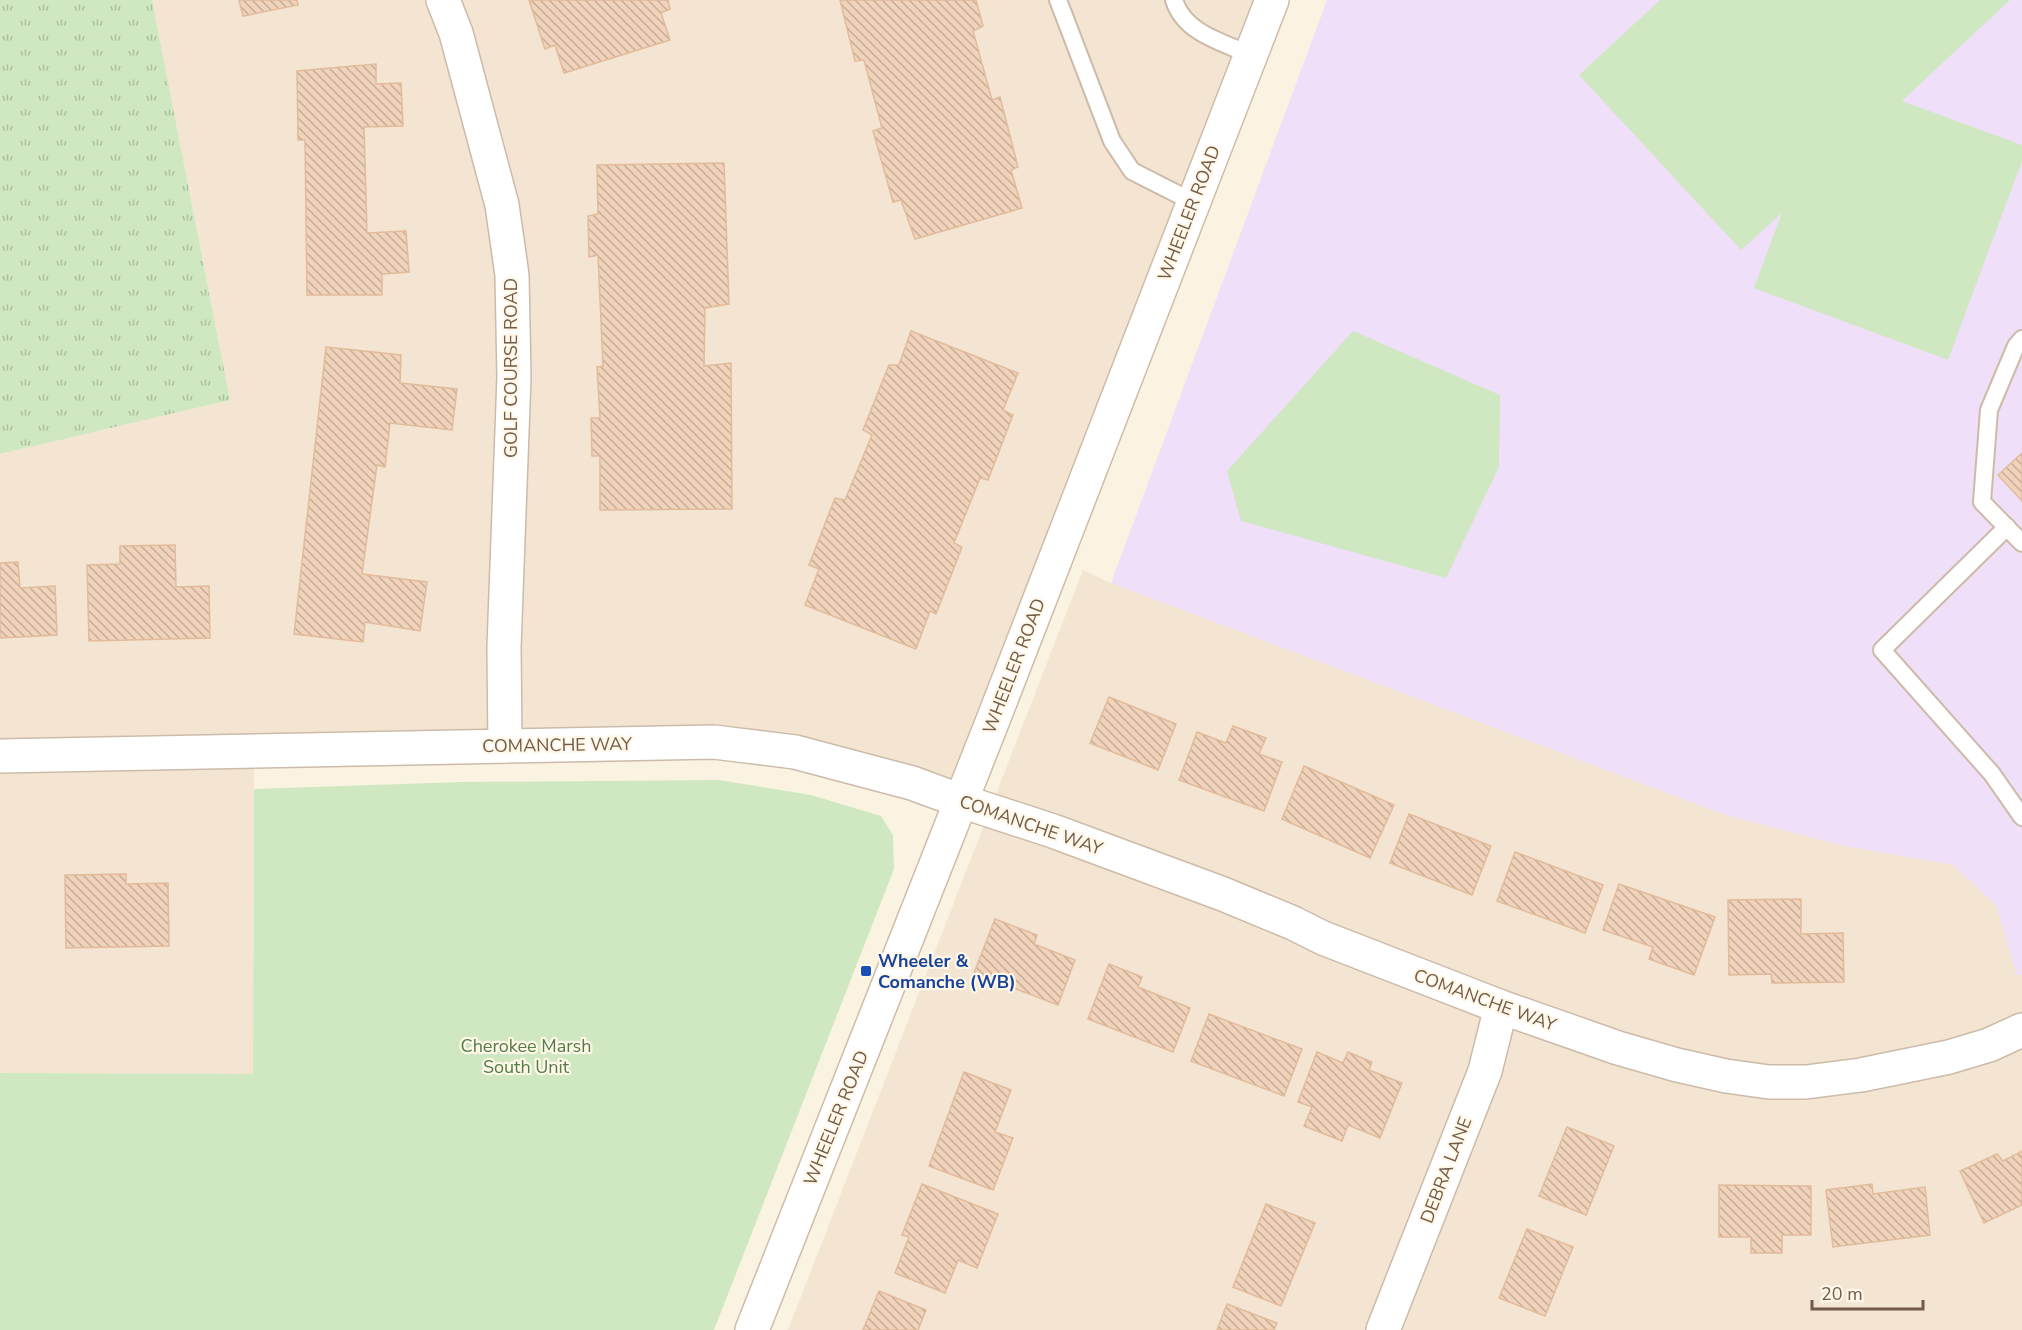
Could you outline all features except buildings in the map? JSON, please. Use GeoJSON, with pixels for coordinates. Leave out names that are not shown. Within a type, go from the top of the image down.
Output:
{"type":"FeatureCollection","features":[{"type":"Feature","properties":{"kind":"street","name":"GOLF COURSE ROAD"},"geometry":{"type":"LineString","coordinates":[[443,0],[456,33],[502,205],[512,275],[514,377],[504,647],[505,746]]}},
{"type":"Feature","properties":{"kind":"street","name":"WHEELER ROAD"},"geometry":{"type":"LineString","coordinates":[[752,1330],[961,801],[1272,0]]}},
{"type":"Feature","properties":{"kind":"street","name":"COMANCHE WAY"},"geometry":{"type":"LineString","coordinates":[[0,756],[714,742],[795,752],[912,783],[1053,831],[1223,894],[1293,923],[1323,939],[1501,1007],[1618,1048],[1677,1065],[1726,1076],[1769,1082],[1806,1082],[1862,1075],[1949,1057],[1989,1046],[2022,1030]]}},
{"type":"Feature","properties":{"kind":"street","name":"DEBRA LANE"},"geometry":{"type":"LineString","coordinates":[[1383,1330],[1485,1071],[1501,1007]]}},
{"type":"Feature","properties":{"kind":"lane"},"geometry":{"type":"LineString","coordinates":[[1058,0],[1112,141],[1132,171],[1193,202]]}},
{"type":"Feature","properties":{"kind":"lane"},"geometry":{"type":"LineString","coordinates":[[1174,0],[1183,19],[1191,28],[1251,55]]}},
{"type":"Feature","properties":{"kind":"lane"},"geometry":{"type":"LineString","coordinates":[[2022,339],[2016,346],[1989,410],[1982,502],[2022,543]]}},
{"type":"Feature","properties":{"kind":"lane"},"geometry":{"type":"LineString","coordinates":[[2007,527],[1882,650],[1992,774],[2022,817]]}},
{"type":"Feature","properties":{"kind":"shaded area"},"geometry":{"type":"Polygon","coordinates":[[[152,0],[1272,0],[961,801],[795,752],[254,751],[253,1074],[0,1073],[0,454],[230,400],[152,0]]]}},
{"type":"Feature","properties":{"kind":"shaded area"},"geometry":{"type":"Polygon","coordinates":[[[1327,0],[2022,0],[2022,974],[2017,976],[1996,905],[1953,865],[1845,846],[1725,815],[1111,583],[1327,0]]]}},
{"type":"Feature","properties":{"kind":"shaded area"},"geometry":{"type":"Polygon","coordinates":[[[1083,570],[1111,583],[1725,815],[1845,846],[1953,865],[1996,905],[2017,976],[2022,974],[2022,1330],[788,1330],[1083,570]]]}},
{"type":"Feature","properties":{"kind":"green space"},"geometry":{"type":"Polygon","coordinates":[[[0,0],[152,0],[230,400],[0,454],[0,0]]]}},
{"type":"Feature","properties":{"kind":"green space"},"geometry":{"type":"Polygon","coordinates":[[[1660,0],[2010,0],[1902,101],[2022,145],[2022,161],[1948,360],[1754,288],[1782,213],[1741,250],[1579,75],[1660,0]]]}},
{"type":"Feature","properties":{"kind":"green space"},"geometry":{"type":"Polygon","coordinates":[[[1353,331],[1500,395],[1499,467],[1446,578],[1241,521],[1227,471],[1353,331]]]}},
{"type":"Feature","properties":{"kind":"green space","name":"Cherokee Marsh South Unit"},"geometry":{"type":"Polygon","coordinates":[[[719,780],[811,795],[881,816],[893,835],[894,869],[714,1330],[0,1330],[0,1073],[253,1074],[254,789],[461,782],[719,780]]]}},
{"type":"Feature","properties":{"kind":"place","name":"Wheeler & Comanche (WB)"},"geometry":{"type":"Point","coordinates":[866,971]}}]}
